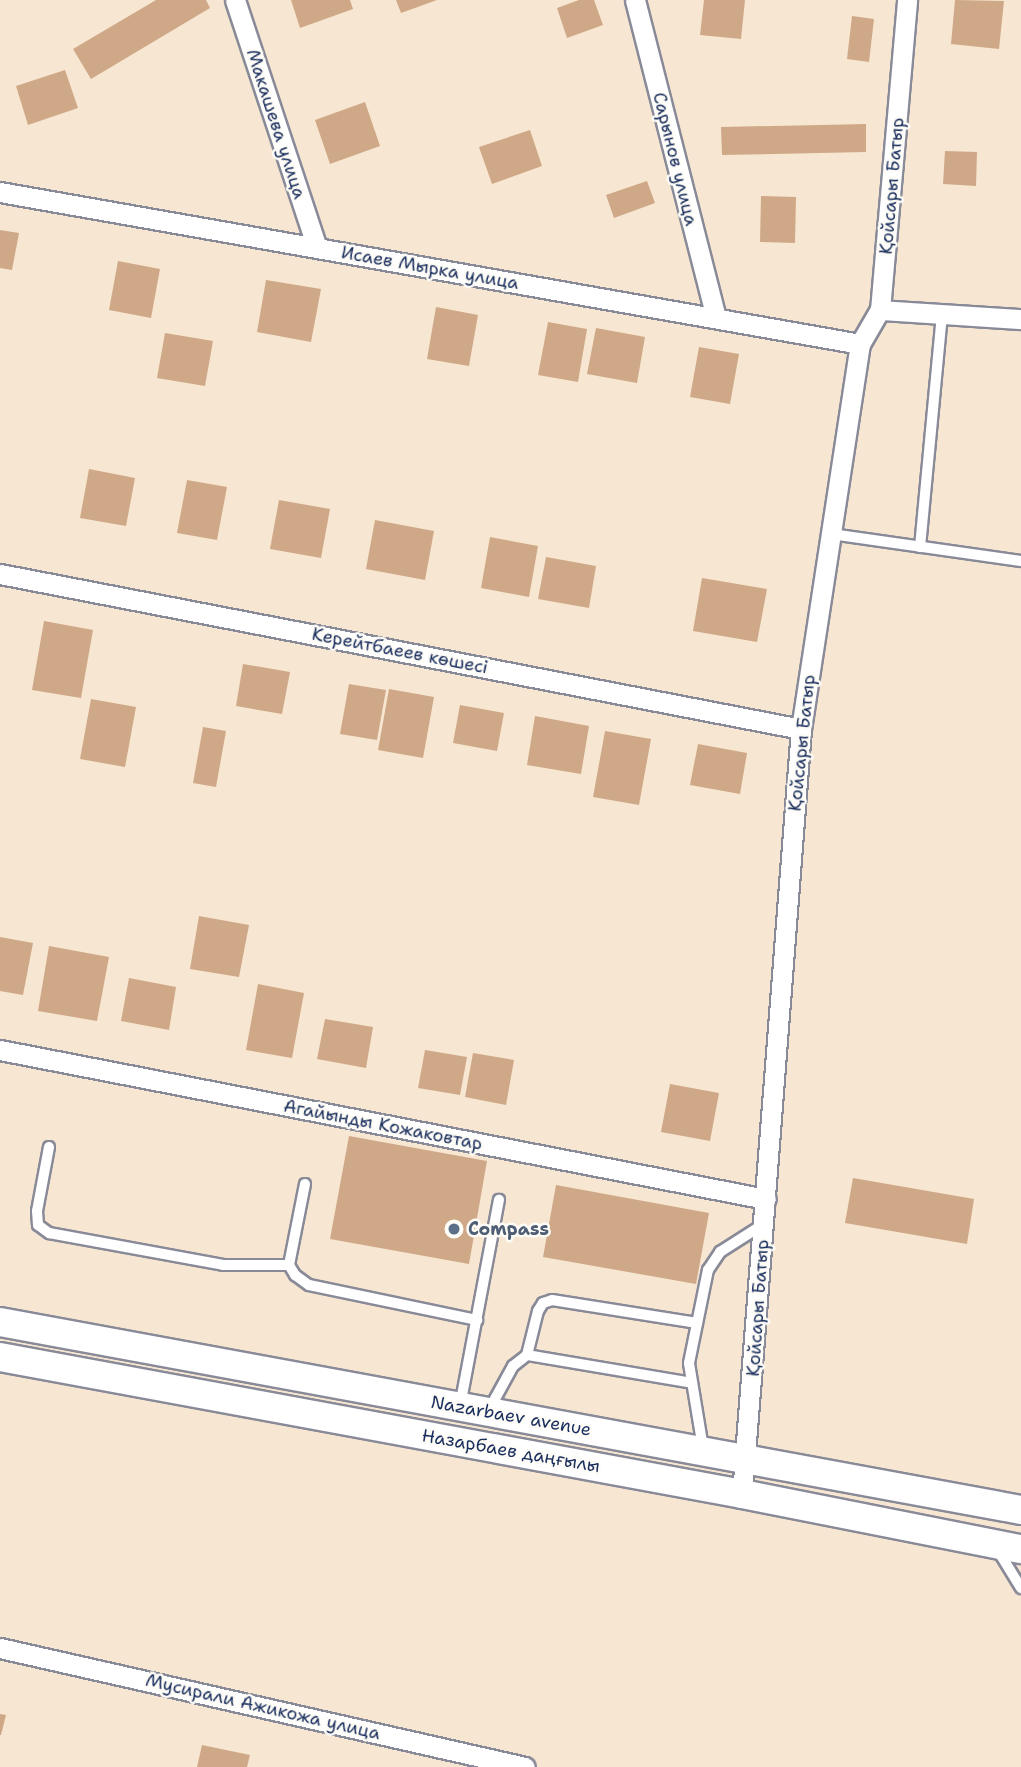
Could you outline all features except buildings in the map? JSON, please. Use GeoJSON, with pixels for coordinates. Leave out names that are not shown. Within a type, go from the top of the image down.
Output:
{"type":"FeatureCollection","features":[{"type":"Feature","properties":{"kind":"main road","name":"Nazarbaev avenue"},"geometry":{"type":"LineString","coordinates":[[0,1322],[1021,1510]]}},
{"type":"Feature","properties":{"kind":"main road","name":"Назарбаев даңғылы"},"geometry":{"type":"LineString","coordinates":[[0,1357],[742,1494],[1008,1547]]}},
{"type":"Feature","properties":{"kind":"street","name":"Макашева улица"},"geometry":{"type":"LineString","coordinates":[[235,0],[317,248]]}},
{"type":"Feature","properties":{"kind":"street","name":"Сарынов улица"},"geometry":{"type":"LineString","coordinates":[[635,0],[716,318]]}},
{"type":"Feature","properties":{"kind":"street","name":"Қойсары Батыр"},"geometry":{"type":"LineString","coordinates":[[742,1494],[747,1459],[801,729],[860,344],[880,310],[907,0]]}},
{"type":"Feature","properties":{"kind":"street","name":"Исаев Мырка улица"},"geometry":{"type":"LineString","coordinates":[[0,192],[860,344]]}},
{"type":"Feature","properties":{"kind":"street"},"geometry":{"type":"LineString","coordinates":[[880,310],[1021,319]]}},
{"type":"Feature","properties":{"kind":"street","name":"Керейтбаеев көшесі"},"geometry":{"type":"LineString","coordinates":[[0,574],[801,729]]}},
{"type":"Feature","properties":{"kind":"street","name":"Агайынды Кожаковтар"},"geometry":{"type":"LineString","coordinates":[[0,1050],[766,1199]]}},
{"type":"Feature","properties":{"kind":"street","name":"Мусирали Ажикожа улица"},"geometry":{"type":"LineString","coordinates":[[0,1648],[525,1767]]}},
{"type":"Feature","properties":{"kind":"lane"},"geometry":{"type":"LineString","coordinates":[[920,547],[942,314]]}},
{"type":"Feature","properties":{"kind":"lane"},"geometry":{"type":"LineString","coordinates":[[831,534],[1021,561]]}},
{"type":"Feature","properties":{"kind":"lane"},"geometry":{"type":"LineString","coordinates":[[49,1147],[37,1211],[38,1225],[49,1233],[223,1265],[289,1265]]}},
{"type":"Feature","properties":{"kind":"lane"},"geometry":{"type":"LineString","coordinates":[[305,1184],[289,1265],[295,1275],[309,1285],[477,1320]]}},
{"type":"Feature","properties":{"kind":"lane"},"geometry":{"type":"LineString","coordinates":[[460,1406],[499,1200]]}},
{"type":"Feature","properties":{"kind":"lane"},"geometry":{"type":"LineString","coordinates":[[703,1451],[690,1363],[708,1270],[720,1252],[764,1224]]}},
{"type":"Feature","properties":{"kind":"lane"},"geometry":{"type":"LineString","coordinates":[[488,1411],[513,1366],[527,1355],[538,1311],[543,1303],[552,1300],[697,1323]]}},
{"type":"Feature","properties":{"kind":"lane"},"geometry":{"type":"LineString","coordinates":[[527,1355],[692,1383]]}},
{"type":"Feature","properties":{"kind":"lane"},"geometry":{"type":"LineString","coordinates":[[1008,1547],[1021,1588]]}},
{"type":"Feature","properties":{"kind":"place","name":"Compass"},"geometry":{"type":"Point","coordinates":[454,1229]}}]}
